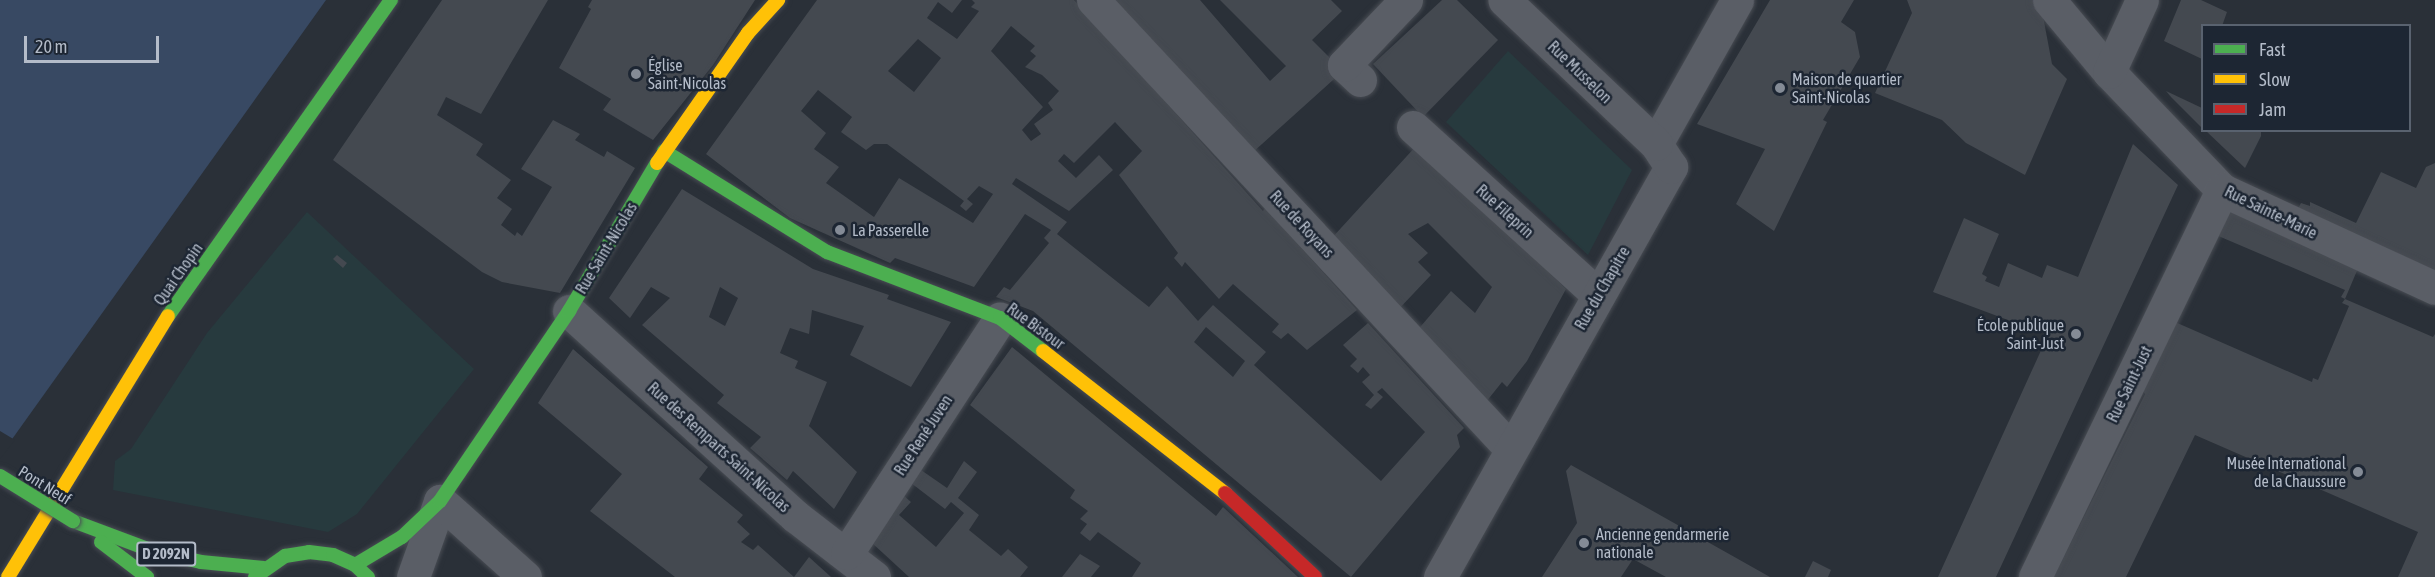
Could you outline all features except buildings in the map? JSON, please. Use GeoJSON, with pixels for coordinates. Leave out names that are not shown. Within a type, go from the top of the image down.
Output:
{"type":"FeatureCollection","features":[{"type":"Feature","properties":{"kind":"street","name":"Quai Chopin"},"geometry":{"type":"LineString","coordinates":[[8,577],[176,304],[391,0]]}},
{"type":"Feature","properties":{"kind":"street","name":"Rue Saint-Nicolas"},"geometry":{"type":"LineString","coordinates":[[355,565],[402,537],[440,501],[569,311],[664,152],[748,33],[778,0]]}},
{"type":"Feature","properties":{"kind":"street","name":"Rue de Royans"},"geometry":{"type":"LineString","coordinates":[[1093,0],[1511,449]]}},
{"type":"Feature","properties":{"kind":"street"},"geometry":{"type":"LineString","coordinates":[[1360,80],[1344,65],[1406,0]]}},
{"type":"Feature","properties":{"kind":"street","name":"Rue Musselon"},"geometry":{"type":"LineString","coordinates":[[1504,0],[1656,144]]}},
{"type":"Feature","properties":{"kind":"street"},"geometry":{"type":"LineString","coordinates":[[1656,144],[1737,0]]}},
{"type":"Feature","properties":{"kind":"street","name":"Rue Sainte-Marie"},"geometry":{"type":"LineString","coordinates":[[2049,0],[2109,72],[2222,190],[2435,288]]}},
{"type":"Feature","properties":{"kind":"street"},"geometry":{"type":"LineString","coordinates":[[2109,72],[2142,0]]}},
{"type":"Feature","properties":{"kind":"street","name":"Rue Fileprin"},"geometry":{"type":"LineString","coordinates":[[1413,127],[1598,295]]}},
{"type":"Feature","properties":{"kind":"street","name":"Rue du Chapitre"},"geometry":{"type":"LineString","coordinates":[[1440,577],[1671,166],[1656,144]]}},
{"type":"Feature","properties":{"kind":"street","name":"Rue Bistour"},"geometry":{"type":"LineString","coordinates":[[664,152],[827,252],[1000,318],[1210,478],[1315,577]]}},
{"type":"Feature","properties":{"kind":"street","name":"Rue Saint-Just"},"geometry":{"type":"LineString","coordinates":[[2035,577],[2222,190]]}},
{"type":"Feature","properties":{"kind":"street","name":"Rue des Remparts Saint-Nicolas"},"geometry":{"type":"LineString","coordinates":[[569,311],[795,516],[847,553],[874,577]]}},
{"type":"Feature","properties":{"kind":"street","name":"Rue René Juven"},"geometry":{"type":"LineString","coordinates":[[847,553],[1000,318]]}},
{"type":"Feature","properties":{"kind":"street","name":"Pont Neuf"},"geometry":{"type":"LineString","coordinates":[[0,476],[73,521],[147,577]]}},
{"type":"Feature","properties":{"kind":"street","name":"Rue Saint-Nicolas"},"geometry":{"type":"LineString","coordinates":[[413,577],[440,501]]}},
{"type":"Feature","properties":{"kind":"street"},"geometry":{"type":"LineString","coordinates":[[440,501],[525,577]]}},
{"type":"Feature","properties":{"kind":"street","name":"Pont Neuf"},"geometry":{"type":"LineString","coordinates":[[73,521],[153,551],[260,572]]}},
{"type":"Feature","properties":{"kind":"street"},"geometry":{"type":"LineString","coordinates":[[260,572],[285,556],[309,552],[333,555],[355,565],[368,577]]}},
{"type":"Feature","properties":{"kind":"green space"},"geometry":{"type":"Polygon","coordinates":[[[1508,51],[1632,170],[1588,255],[1446,122],[1508,51]]]}},
{"type":"Feature","properties":{"kind":"green space"},"geometry":{"type":"Polygon","coordinates":[[[307,212],[474,369],[357,514],[328,532],[113,490],[115,461],[131,449],[207,333],[307,212]]]}},
{"type":"Feature","properties":{"kind":"water"},"geometry":{"type":"Polygon","coordinates":[[[0,0],[326,0],[0,456],[0,0]]]}},
{"type":"Feature","properties":{"kind":"pier"},"geometry":{"type":"Polygon","coordinates":[[[0,431],[15,440],[0,459],[0,431]]]}},
{"type":"Feature","properties":{"kind":"traffic: fast"},"geometry":{"type":"LineString","coordinates":[[168,316],[391,0]]}},
{"type":"Feature","properties":{"kind":"traffic: fast"},"geometry":{"type":"LineString","coordinates":[[664,151],[827,252],[1000,318],[1043,351]]}},
{"type":"Feature","properties":{"kind":"traffic: fast"},"geometry":{"type":"LineString","coordinates":[[355,565],[402,537],[440,501],[569,311],[657,163]]}},
{"type":"Feature","properties":{"kind":"traffic: fast"},"geometry":{"type":"LineString","coordinates":[[0,476],[73,521]]}},
{"type":"Feature","properties":{"kind":"traffic: fast"},"geometry":{"type":"LineString","coordinates":[[73,521],[153,551],[201,562],[264,568]]}},
{"type":"Feature","properties":{"kind":"traffic: fast"},"geometry":{"type":"LineString","coordinates":[[101,542],[147,577]]}},
{"type":"Feature","properties":{"kind":"traffic: fast"},"geometry":{"type":"LineString","coordinates":[[255,577],[285,556],[309,552],[333,555],[355,565],[368,577]]}},
{"type":"Feature","properties":{"kind":"traffic: slow"},"geometry":{"type":"LineString","coordinates":[[657,163],[748,33],[778,0]]}},
{"type":"Feature","properties":{"kind":"traffic: slow"},"geometry":{"type":"LineString","coordinates":[[8,577],[168,316]]}},
{"type":"Feature","properties":{"kind":"traffic: slow"},"geometry":{"type":"LineString","coordinates":[[1043,351],[1225,493]]}},
{"type":"Feature","properties":{"kind":"traffic: jam"},"geometry":{"type":"LineString","coordinates":[[1225,493],[1315,577]]}},
{"type":"Feature","properties":{"kind":"place","name":"Église Saint-Nicolas"},"geometry":{"type":"Point","coordinates":[636,74]}},
{"type":"Feature","properties":{"kind":"place","name":"Maison de quartier Saint-Nicolas"},"geometry":{"type":"Point","coordinates":[1780,88]}},
{"type":"Feature","properties":{"kind":"place","name":"La Passerelle"},"geometry":{"type":"Point","coordinates":[840,230]}},
{"type":"Feature","properties":{"kind":"place","name":"École publique Saint-Just"},"geometry":{"type":"Point","coordinates":[2076,334]}},
{"type":"Feature","properties":{"kind":"place","name":"Musée International de la Chaussure"},"geometry":{"type":"Point","coordinates":[2358,472]}},
{"type":"Feature","properties":{"kind":"place","name":"Ancienne gendarmerie nationale"},"geometry":{"type":"Point","coordinates":[1584,543]}}]}
